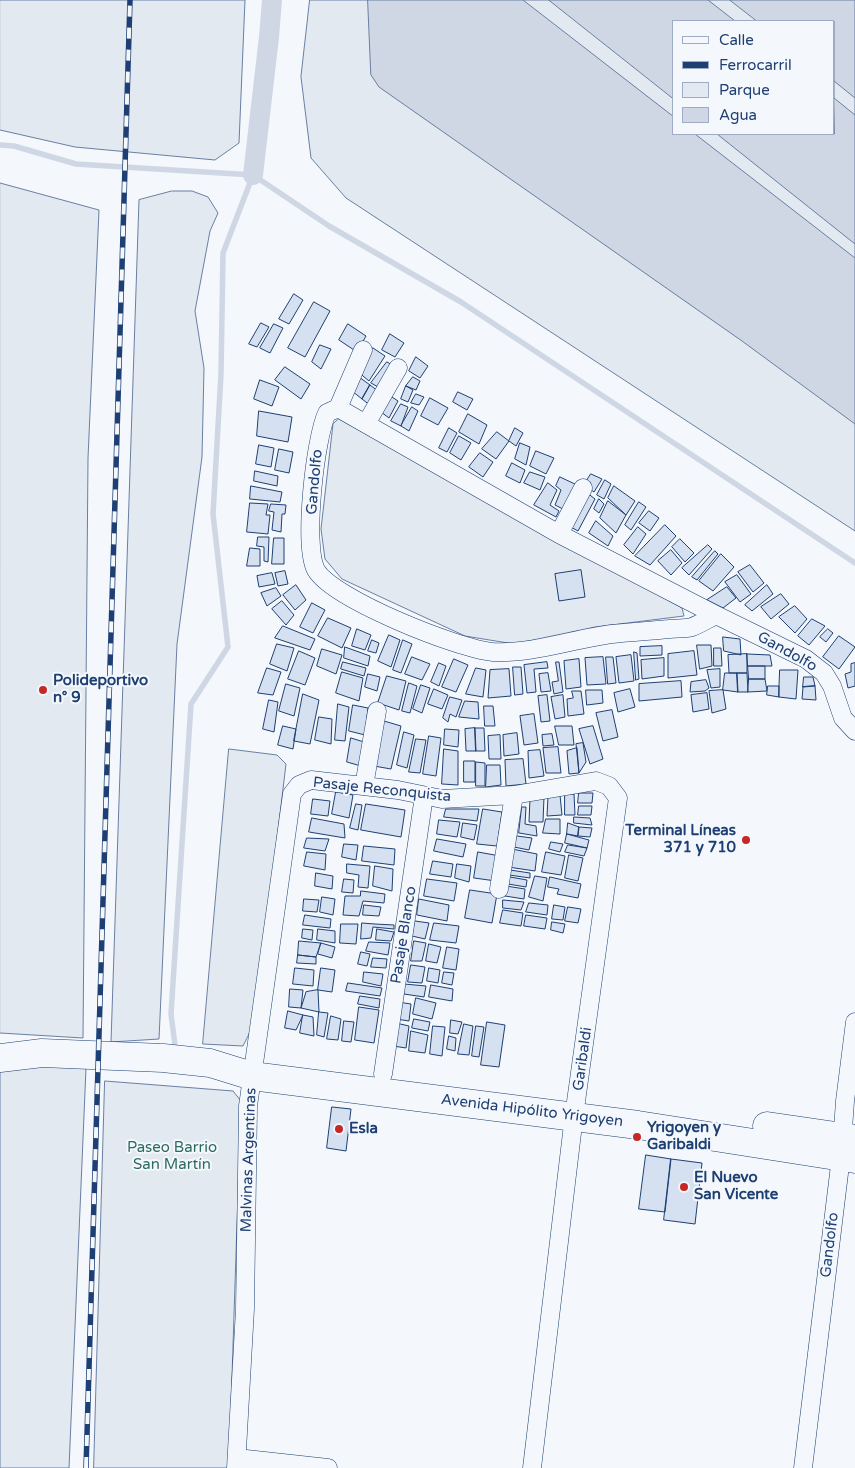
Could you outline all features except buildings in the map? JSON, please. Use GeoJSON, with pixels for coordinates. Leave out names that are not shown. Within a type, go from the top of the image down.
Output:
{"type":"FeatureCollection","features":[{"type":"Feature","properties":{"kind":"main road","name":"Avenida Hipólito Yrigoyen"},"geometry":{"type":"LineString","coordinates":[[0,1045],[42,1053],[163,1058],[254,1067],[576,1107]]}},
{"type":"Feature","properties":{"kind":"main road","name":"Avenida Hipólito Yrigoyen"},"geometry":{"type":"LineString","coordinates":[[0,1058],[42,1053]]}},
{"type":"Feature","properties":{"kind":"main road","name":"Avenida Hipólito Yrigoyen"},"geometry":{"type":"LineString","coordinates":[[254,1067],[383,1074],[576,1107],[848,1148]]}},
{"type":"Feature","properties":{"kind":"street"},"geometry":{"type":"LineString","coordinates":[[338,408],[363,350]]}},
{"type":"Feature","properties":{"kind":"street"},"geometry":{"type":"LineString","coordinates":[[366,424],[398,368]]}},
{"type":"Feature","properties":{"kind":"street","name":"Gandolfo"},"geometry":{"type":"LineString","coordinates":[[716,615],[691,627],[612,634],[517,651],[492,652],[469,648],[405,624],[336,589],[324,580],[316,570],[310,541],[314,468],[322,424],[327,413],[338,408],[559,534],[806,659],[824,673],[832,686],[843,718],[855,731]]}},
{"type":"Feature","properties":{"kind":"street"},"geometry":{"type":"LineString","coordinates":[[559,534],[583,488]]}},
{"type":"Feature","properties":{"kind":"street"},"geometry":{"type":"LineString","coordinates":[[364,786],[377,712]]}},
{"type":"Feature","properties":{"kind":"street","name":"Pasaje Reconquista"},"geometry":{"type":"LineString","coordinates":[[292,794],[299,785],[311,780],[398,790],[442,799],[514,794],[596,781]]}},
{"type":"Feature","properties":{"kind":"street","name":"Garibaldi"},"geometry":{"type":"LineString","coordinates":[[532,1468],[576,1107],[618,798],[609,786],[596,781]]}},
{"type":"Feature","properties":{"kind":"street","name":"Malvinas Argentinas"},"geometry":{"type":"LineString","coordinates":[[236,1463],[244,1309],[248,1106],[292,794]]}},
{"type":"Feature","properties":{"kind":"street"},"geometry":{"type":"LineString","coordinates":[[499,889],[514,794]]}},
{"type":"Feature","properties":{"kind":"street","name":"Pasaje Blanco"},"geometry":{"type":"LineString","coordinates":[[383,1074],[424,796]]}},
{"type":"Feature","properties":{"kind":"street","name":"Gandolfo"},"geometry":{"type":"LineString","coordinates":[[803,1468],[848,1148],[845,1101],[855,1022]]}},
{"type":"Feature","properties":{"kind":"street"},"geometry":{"type":"LineString","coordinates":[[236,1463],[328,1468]]}},
{"type":"Feature","properties":{"kind":"green space"},"geometry":{"type":"Polygon","coordinates":[[[0,0],[245,0],[239,143],[215,160],[75,147],[0,130],[0,0]]]}},
{"type":"Feature","properties":{"kind":"green space"},"geometry":{"type":"Polygon","coordinates":[[[310,0],[855,0],[855,531],[346,198],[311,158],[301,77],[310,0]]]}},
{"type":"Feature","properties":{"kind":"green space"},"geometry":{"type":"Polygon","coordinates":[[[0,183],[99,210],[88,458],[83,1038],[0,1033],[0,183]]]}},
{"type":"Feature","properties":{"kind":"green space"},"geometry":{"type":"Polygon","coordinates":[[[172,191],[192,191],[208,197],[218,213],[210,231],[195,311],[204,368],[202,457],[177,644],[159,1039],[111,1042],[139,200],[172,191]]]}},
{"type":"Feature","properties":{"kind":"green space"},"geometry":{"type":"Polygon","coordinates":[[[339,419],[682,608],[684,616],[595,627],[514,644],[465,636],[342,579],[325,559],[321,529],[333,424],[339,419]]]}},
{"type":"Feature","properties":{"kind":"green space"},"geometry":{"type":"Polygon","coordinates":[[[229,749],[277,755],[286,764],[255,1022],[243,1046],[203,1044],[229,749]]]}},
{"type":"Feature","properties":{"kind":"green space"},"geometry":{"type":"Polygon","coordinates":[[[50,1065],[86,1068],[69,1468],[0,1468],[0,1068],[50,1065]]]}},
{"type":"Feature","properties":{"kind":"green space","name":"Paseo Barrio San Martín"},"geometry":{"type":"Polygon","coordinates":[[[105,1081],[233,1091],[241,1101],[229,1468],[94,1468],[105,1081]]]}},
{"type":"Feature","properties":{"kind":"water"},"geometry":{"type":"Polygon","coordinates":[[[368,0],[523,0],[672,115],[672,135],[696,135],[855,258],[855,424],[742,341],[379,87],[371,75],[368,0]]]}},
{"type":"Feature","properties":{"kind":"water"},"geometry":{"type":"Polygon","coordinates":[[[549,0],[708,0],[734,20],[672,20],[672,97],[549,0]]]}},
{"type":"Feature","properties":{"kind":"water"},"geometry":{"type":"Polygon","coordinates":[[[730,0],[855,0],[855,98],[835,82],[835,20],[756,20],[730,0]]]}},
{"type":"Feature","properties":{"kind":"water"},"geometry":{"type":"Polygon","coordinates":[[[835,99],[855,115],[855,244],[718,135],[835,135],[835,99]]]}},
{"type":"Feature","properties":{"kind":"waterway"},"geometry":{"type":"LineString","coordinates":[[253,175],[272,0]]}},
{"type":"Feature","properties":{"kind":"waterway"},"geometry":{"type":"LineString","coordinates":[[0,145],[14,146],[76,164],[253,175],[329,226],[461,302],[855,563]]}},
{"type":"Feature","properties":{"kind":"waterway"},"geometry":{"type":"LineString","coordinates":[[176,1053],[171,1014],[191,704],[228,647],[213,514],[221,374],[223,253],[253,175]]}},
{"type":"Feature","properties":{"kind":"railway"},"geometry":{"type":"LineString","coordinates":[[86,1468],[130,0]]}},
{"type":"Feature","properties":{"kind":"place","name":"Polideportivo n° 9"},"geometry":{"type":"Point","coordinates":[43,690]}},
{"type":"Feature","properties":{"kind":"place","name":"Terminal Líneas 371 y 710"},"geometry":{"type":"Point","coordinates":[746,840]}},
{"type":"Feature","properties":{"kind":"place","name":"Esla"},"geometry":{"type":"Point","coordinates":[339,1129]}},
{"type":"Feature","properties":{"kind":"place","name":"Yrigoyen y Garibaldi"},"geometry":{"type":"Point","coordinates":[637,1137]}},
{"type":"Feature","properties":{"kind":"place","name":"El Nuevo San Vicente"},"geometry":{"type":"Point","coordinates":[684,1187]}}]}
